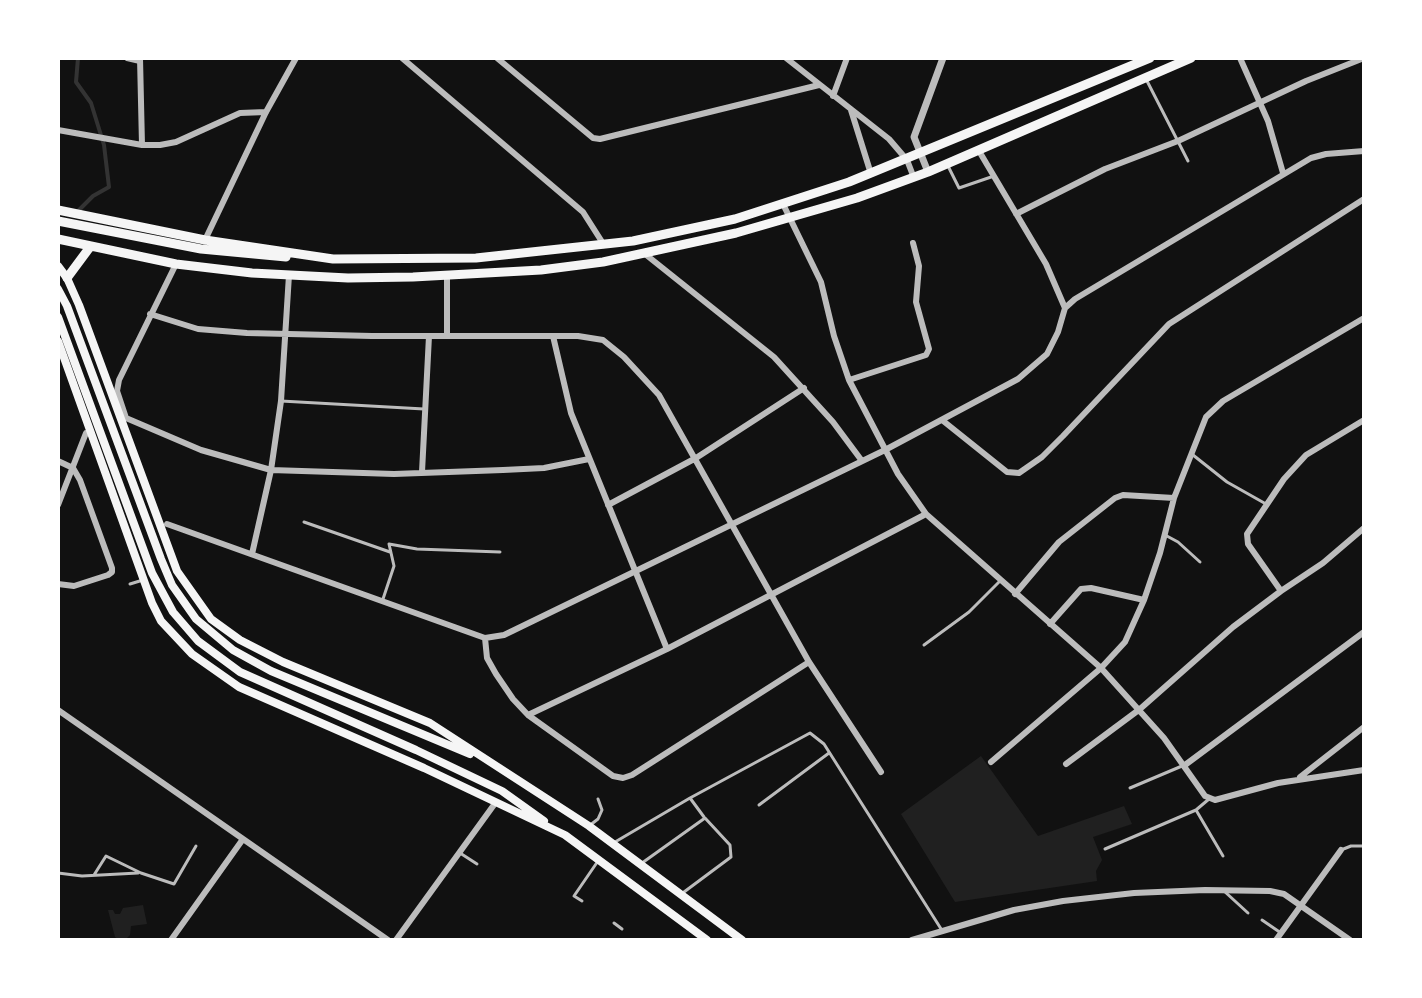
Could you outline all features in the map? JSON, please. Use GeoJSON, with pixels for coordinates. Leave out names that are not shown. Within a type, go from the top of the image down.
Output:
{"type":"FeatureCollection","features":[{"type":"Feature","properties":{"kind":"main road"},"geometry":{"type":"LineString","coordinates":[[58,221],[201,249],[333,259],[476,258],[633,241],[723,222],[871,174],[1150,58]]}},
{"type":"Feature","properties":{"kind":"main road"},"geometry":{"type":"LineString","coordinates":[[58,239],[176,264],[348,278],[541,270],[645,254],[789,218],[914,178],[1191,58]]}},
{"type":"Feature","properties":{"kind":"main road"},"geometry":{"type":"LineString","coordinates":[[58,210],[205,240],[333,259]]}},
{"type":"Feature","properties":{"kind":"main road"},"geometry":{"type":"LineString","coordinates":[[67,278],[90,247]]}},
{"type":"Feature","properties":{"kind":"main road"},"geometry":{"type":"LineString","coordinates":[[58,266],[67,278],[177,571],[211,619],[240,640],[283,662],[430,723],[589,826],[742,940]]}},
{"type":"Feature","properties":{"kind":"main road"},"geometry":{"type":"LineString","coordinates":[[58,289],[161,559],[172,585],[196,619],[247,659],[486,760]]}},
{"type":"Feature","properties":{"kind":"main road"},"geometry":{"type":"LineString","coordinates":[[58,317],[152,573],[184,627],[210,652],[240,672],[502,791],[707,940]]}},
{"type":"Feature","properties":{"kind":"main road"},"geometry":{"type":"LineString","coordinates":[[58,341],[143,580],[161,621],[192,654],[220,676],[565,835]]}},
{"type":"Feature","properties":{"kind":"main road"},"geometry":{"type":"LineString","coordinates":[[143,580],[177,571]]}},
{"type":"Feature","properties":{"kind":"street"},"geometry":{"type":"LineString","coordinates":[[127,58],[140,60],[142,145]]}},
{"type":"Feature","properties":{"kind":"street"},"geometry":{"type":"LineString","coordinates":[[205,240],[266,112],[296,58]]}},
{"type":"Feature","properties":{"kind":"street"},"geometry":{"type":"LineString","coordinates":[[402,58],[583,212],[604,245]]}},
{"type":"Feature","properties":{"kind":"street"},"geometry":{"type":"LineString","coordinates":[[497,58],[593,138],[600,139],[819,85]]}},
{"type":"Feature","properties":{"kind":"street"},"geometry":{"type":"LineString","coordinates":[[786,58],[889,139],[907,160],[914,178]]}},
{"type":"Feature","properties":{"kind":"street"},"geometry":{"type":"LineString","coordinates":[[833,96],[847,58]]}},
{"type":"Feature","properties":{"kind":"street"},"geometry":{"type":"LineString","coordinates":[[928,172],[914,137],[943,58]]}},
{"type":"Feature","properties":{"kind":"street"},"geometry":{"type":"LineString","coordinates":[[1240,58],[1272,132],[1283,173]]}},
{"type":"Feature","properties":{"kind":"street"},"geometry":{"type":"LineString","coordinates":[[1016,214],[1105,169],[1178,141],[1364,58]]}},
{"type":"Feature","properties":{"kind":"street"},"geometry":{"type":"LineString","coordinates":[[851,110],[871,174]]}},
{"type":"Feature","properties":{"kind":"street"},"geometry":{"type":"LineString","coordinates":[[58,130],[142,145],[176,142],[240,113],[266,112]]}},
{"type":"Feature","properties":{"kind":"street"},"geometry":{"type":"LineString","coordinates":[[979,151],[1046,264],[1065,308]]}},
{"type":"Feature","properties":{"kind":"street"},"geometry":{"type":"LineString","coordinates":[[167,524],[485,638],[504,635],[885,450],[1018,379],[1047,354],[1065,308],[1075,299],[1311,158],[1364,151]]}},
{"type":"Feature","properties":{"kind":"street"},"geometry":{"type":"LineString","coordinates":[[942,420],[1007,472],[1019,473],[1042,457],[1169,324],[1364,199]]}},
{"type":"Feature","properties":{"kind":"street"},"geometry":{"type":"LineString","coordinates":[[783,204],[821,282],[849,380],[898,474],[926,514],[1101,668],[1140,709],[1209,799],[1297,779],[1364,770]]}},
{"type":"Feature","properties":{"kind":"street"},"geometry":{"type":"LineString","coordinates":[[849,380],[926,355],[929,349],[916,302],[919,266],[913,243]]}},
{"type":"Feature","properties":{"kind":"street"},"geometry":{"type":"LineString","coordinates":[[645,254],[774,357],[804,388],[862,461]]}},
{"type":"Feature","properties":{"kind":"street"},"geometry":{"type":"LineString","coordinates":[[176,264],[117,385],[125,418],[201,450],[271,470],[322,473],[544,468],[589,459]]}},
{"type":"Feature","properties":{"kind":"street"},"geometry":{"type":"LineString","coordinates":[[252,554],[271,470],[281,401],[289,275]]}},
{"type":"Feature","properties":{"kind":"street"},"geometry":{"type":"LineString","coordinates":[[447,275],[447,336]]}},
{"type":"Feature","properties":{"kind":"street"},"geometry":{"type":"LineString","coordinates":[[150,314],[198,329],[286,334],[553,336],[594,338],[611,345],[659,395],[809,662],[881,772]]}},
{"type":"Feature","properties":{"kind":"street"},"geometry":{"type":"LineString","coordinates":[[991,762],[1101,668],[1125,642],[1144,600],[1174,498],[1206,417],[1223,401],[1364,318]]}},
{"type":"Feature","properties":{"kind":"street"},"geometry":{"type":"LineString","coordinates":[[422,472],[429,336]]}},
{"type":"Feature","properties":{"kind":"street"},"geometry":{"type":"LineString","coordinates":[[553,336],[571,413],[667,649]]}},
{"type":"Feature","properties":{"kind":"street"},"geometry":{"type":"LineString","coordinates":[[608,505],[696,458],[804,388]]}},
{"type":"Feature","properties":{"kind":"street"},"geometry":{"type":"LineString","coordinates":[[1281,591],[1246,539],[1266,504],[1306,455],[1364,420]]}},
{"type":"Feature","properties":{"kind":"street"},"geometry":{"type":"LineString","coordinates":[[58,505],[86,433]]}},
{"type":"Feature","properties":{"kind":"street"},"geometry":{"type":"LineString","coordinates":[[58,461],[73,468],[90,506],[112,572],[74,586],[58,584]]}},
{"type":"Feature","properties":{"kind":"street"},"geometry":{"type":"LineString","coordinates":[[1015,594],[1059,542],[1115,498],[1123,495],[1174,498]]}},
{"type":"Feature","properties":{"kind":"street"},"geometry":{"type":"LineString","coordinates":[[528,715],[667,649],[926,514]]}},
{"type":"Feature","properties":{"kind":"street"},"geometry":{"type":"LineString","coordinates":[[1066,764],[1140,709],[1233,627],[1323,563],[1364,528]]}},
{"type":"Feature","properties":{"kind":"street"},"geometry":{"type":"LineString","coordinates":[[1050,624],[1081,589],[1091,588],[1144,600]]}},
{"type":"Feature","properties":{"kind":"street"},"geometry":{"type":"LineString","coordinates":[[1185,765],[1364,632]]}},
{"type":"Feature","properties":{"kind":"street"},"geometry":{"type":"LineString","coordinates":[[485,638],[487,658],[513,699],[528,715],[613,776],[623,778],[809,662]]}},
{"type":"Feature","properties":{"kind":"street"},"geometry":{"type":"LineString","coordinates":[[58,710],[388,940]]}},
{"type":"Feature","properties":{"kind":"street"},"geometry":{"type":"LineString","coordinates":[[1297,779],[1364,727]]}},
{"type":"Feature","properties":{"kind":"street"},"geometry":{"type":"LineString","coordinates":[[396,940],[496,802]]}},
{"type":"Feature","properties":{"kind":"street"},"geometry":{"type":"LineString","coordinates":[[171,940],[243,839]]}},
{"type":"Feature","properties":{"kind":"street"},"geometry":{"type":"LineString","coordinates":[[1276,940],[1341,850]]}},
{"type":"Feature","properties":{"kind":"street"},"geometry":{"type":"LineString","coordinates":[[912,940],[1014,910],[1063,901],[1134,893],[1224,890],[1284,894],[1350,940]]}},
{"type":"Feature","properties":{"kind":"lane"},"geometry":{"type":"LineString","coordinates":[[1146,78],[1188,161]]}},
{"type":"Feature","properties":{"kind":"lane"},"geometry":{"type":"LineString","coordinates":[[947,164],[959,188],[994,176]]}},
{"type":"Feature","properties":{"kind":"lane"},"geometry":{"type":"LineString","coordinates":[[281,401],[424,409]]}},
{"type":"Feature","properties":{"kind":"lane"},"geometry":{"type":"LineString","coordinates":[[1190,453],[1227,482],[1266,504]]}},
{"type":"Feature","properties":{"kind":"lane"},"geometry":{"type":"LineString","coordinates":[[304,522],[390,552]]}},
{"type":"Feature","properties":{"kind":"lane"},"geometry":{"type":"LineString","coordinates":[[1165,535],[1200,562]]}},
{"type":"Feature","properties":{"kind":"lane"},"geometry":{"type":"LineString","coordinates":[[383,599],[394,566],[389,544],[417,549],[500,552]]}},
{"type":"Feature","properties":{"kind":"lane"},"geometry":{"type":"LineString","coordinates":[[130,584],[143,580]]}},
{"type":"Feature","properties":{"kind":"lane"},"geometry":{"type":"LineString","coordinates":[[924,645],[969,612],[1000,581]]}},
{"type":"Feature","properties":{"kind":"lane"},"geometry":{"type":"LineString","coordinates":[[613,843],[805,734],[815,735],[943,932]]}},
{"type":"Feature","properties":{"kind":"lane"},"geometry":{"type":"LineString","coordinates":[[759,805],[829,753]]}},
{"type":"Feature","properties":{"kind":"lane"},"geometry":{"type":"LineString","coordinates":[[1130,788],[1185,765]]}},
{"type":"Feature","properties":{"kind":"lane"},"geometry":{"type":"LineString","coordinates":[[681,895],[731,857],[730,845],[690,798]]}},
{"type":"Feature","properties":{"kind":"lane"},"geometry":{"type":"LineString","coordinates":[[589,826],[598,819],[602,810],[598,799]]}},
{"type":"Feature","properties":{"kind":"lane"},"geometry":{"type":"LineString","coordinates":[[1105,849],[1196,810],[1209,799]]}},
{"type":"Feature","properties":{"kind":"lane"},"geometry":{"type":"LineString","coordinates":[[1196,810],[1223,856]]}},
{"type":"Feature","properties":{"kind":"lane"},"geometry":{"type":"LineString","coordinates":[[641,864],[705,818]]}},
{"type":"Feature","properties":{"kind":"lane"},"geometry":{"type":"LineString","coordinates":[[94,875],[106,856],[174,884],[196,846]]}},
{"type":"Feature","properties":{"kind":"lane"},"geometry":{"type":"LineString","coordinates":[[1341,850],[1364,846]]}},
{"type":"Feature","properties":{"kind":"lane"},"geometry":{"type":"LineString","coordinates":[[460,853],[477,864]]}},
{"type":"Feature","properties":{"kind":"lane"},"geometry":{"type":"LineString","coordinates":[[582,901],[574,896],[598,861]]}},
{"type":"Feature","properties":{"kind":"lane"},"geometry":{"type":"LineString","coordinates":[[58,873],[70,876],[141,873]]}},
{"type":"Feature","properties":{"kind":"lane"},"geometry":{"type":"LineString","coordinates":[[1224,890],[1248,913]]}},
{"type":"Feature","properties":{"kind":"lane"},"geometry":{"type":"LineString","coordinates":[[1262,920],[1281,933]]}},
{"type":"Feature","properties":{"kind":"lane"},"geometry":{"type":"LineString","coordinates":[[614,923],[622,929]]}},
{"type":"Feature","properties":{"kind":"shaded area"},"geometry":{"type":"Polygon","coordinates":[[[981,756],[1038,836],[1124,806],[1132,824],[1093,837],[1102,860],[1096,871],[1097,881],[955,902],[901,814],[981,756]]]}},
{"type":"Feature","properties":{"kind":"shaded area"},"geometry":{"type":"Polygon","coordinates":[[[143,905],[147,924],[131,926],[126,939],[115,937],[108,910],[120,914],[123,908],[143,905]]]}},
{"type":"Feature","properties":{"kind":"waterway"},"geometry":{"type":"LineString","coordinates":[[78,58],[76,82],[91,103],[104,145],[109,187],[93,196],[79,210]]}}]}
